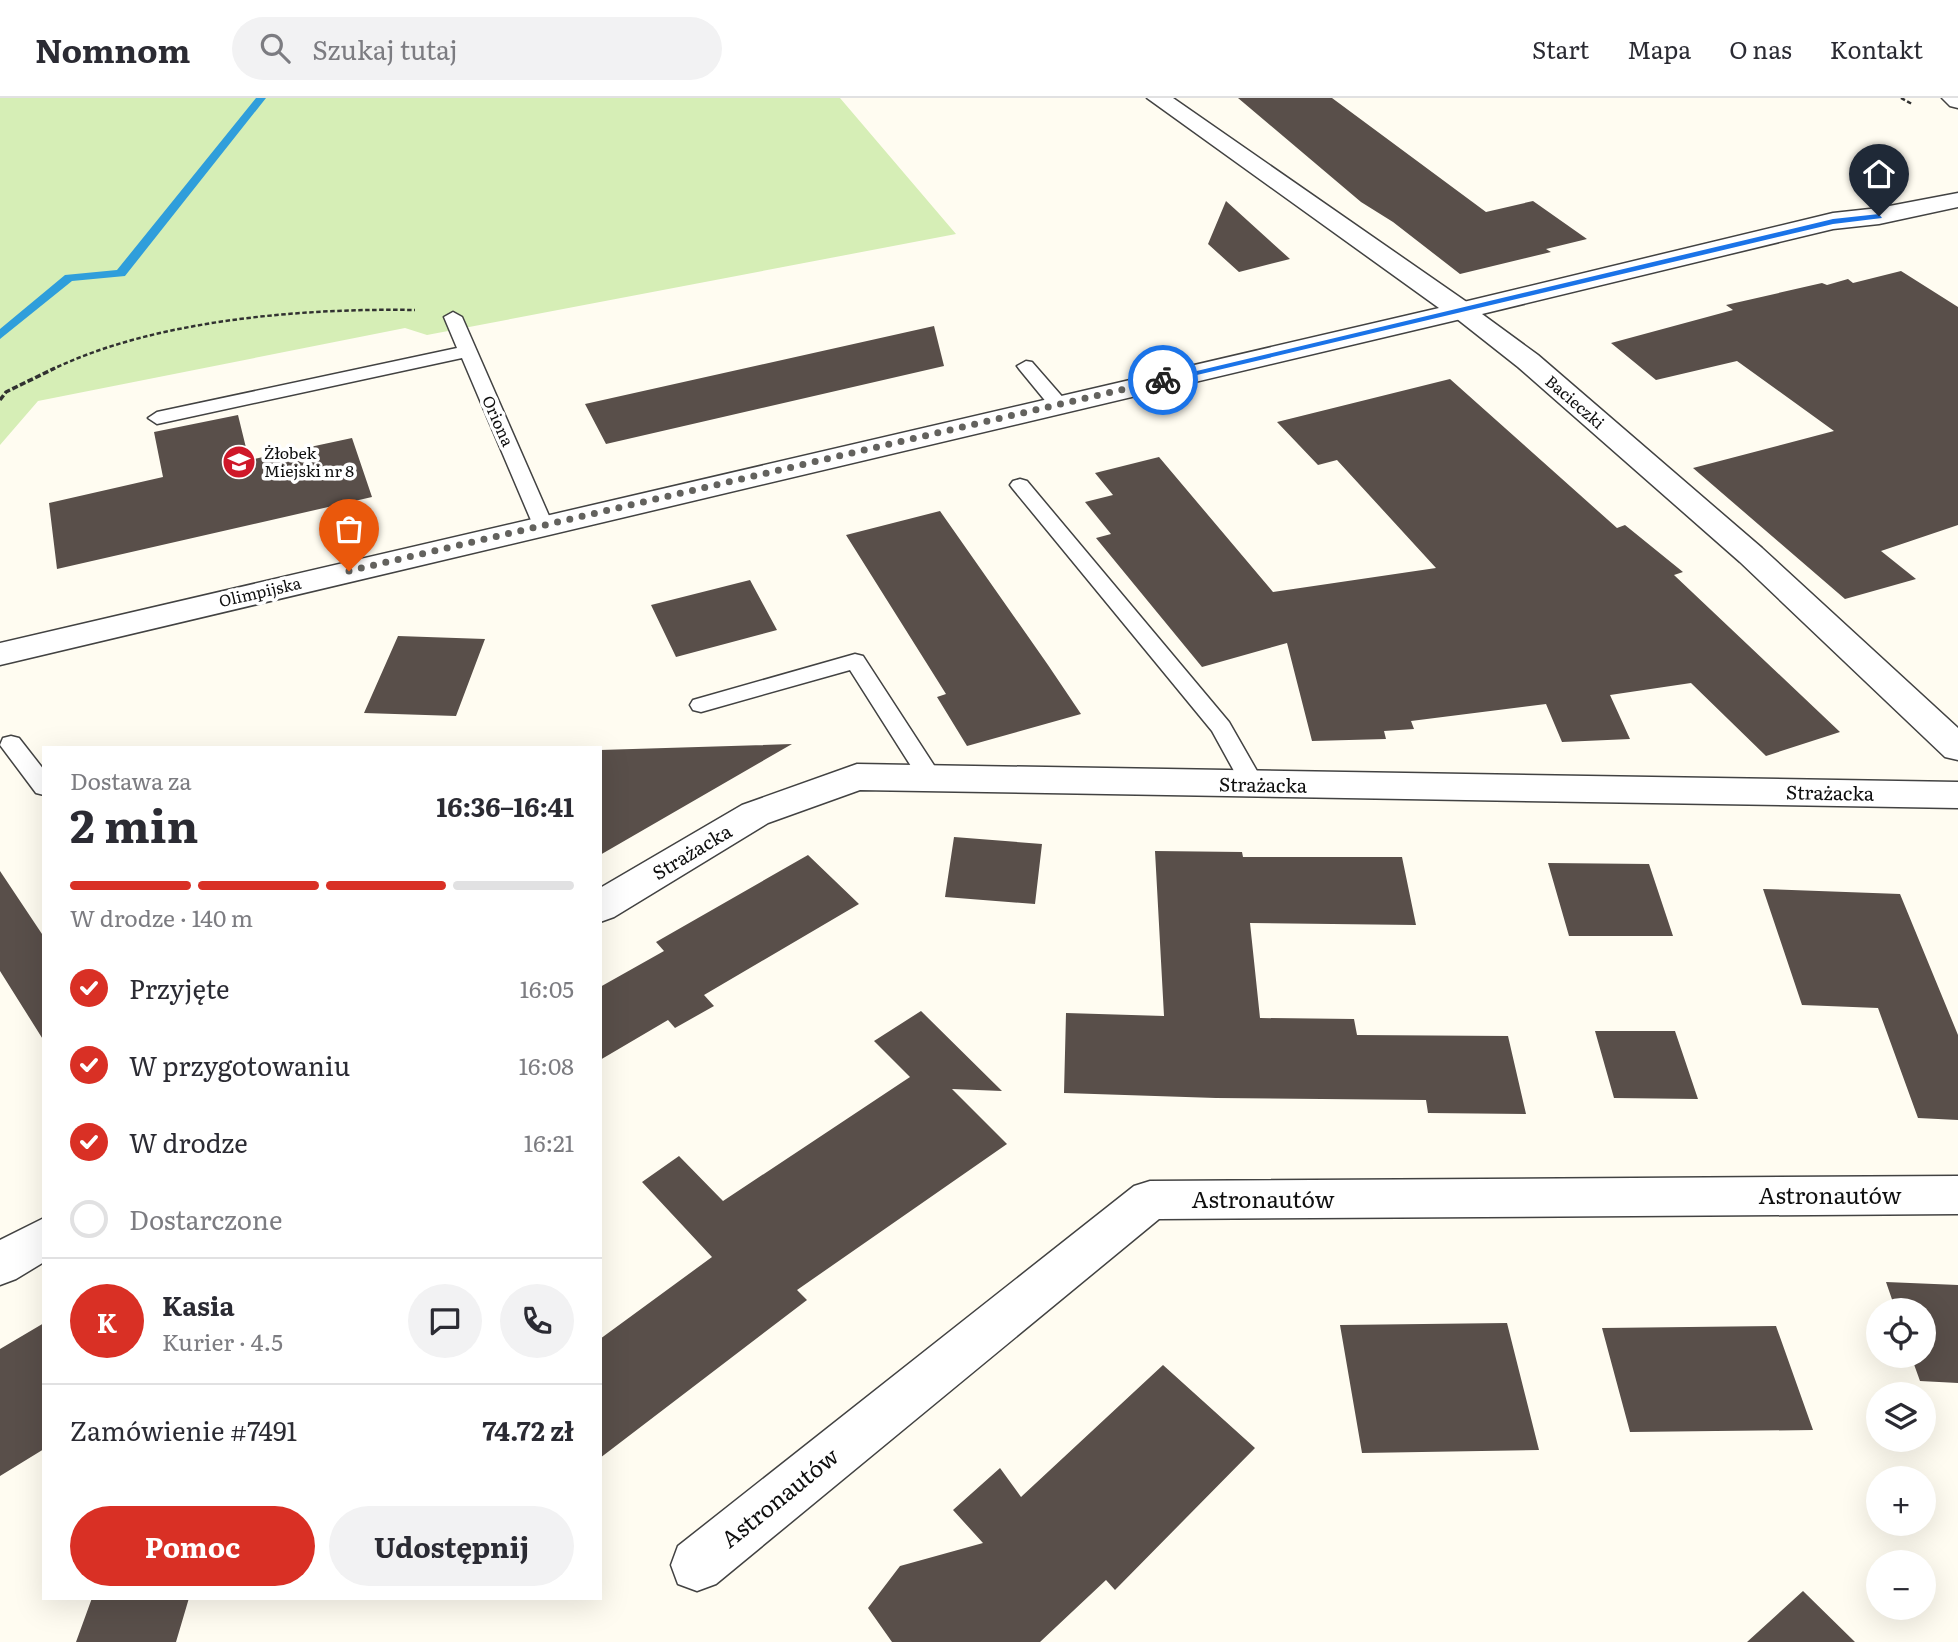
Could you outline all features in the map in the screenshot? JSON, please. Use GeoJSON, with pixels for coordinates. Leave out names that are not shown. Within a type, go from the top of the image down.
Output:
{"type":"FeatureCollection","features":[{"type":"Feature","properties":{"kind":"street","name":"Bacieczki"},"geometry":{"type":"LineString","coordinates":[[1158,98],[1528,361],[1751,555],[1958,748]]}},
{"type":"Feature","properties":{"kind":"street"},"geometry":{"type":"LineString","coordinates":[[1953,98],[1958,101]]}},
{"type":"Feature","properties":{"kind":"street"},"geometry":{"type":"LineString","coordinates":[[1833,221],[1868,203],[1958,176]]}},
{"type":"Feature","properties":{"kind":"street"},"geometry":{"type":"LineString","coordinates":[[1833,221],[1879,216],[1958,200]]}},
{"type":"Feature","properties":{"kind":"street","name":"Olimpijska"},"geometry":{"type":"LineString","coordinates":[[0,654],[1833,221]]}},
{"type":"Feature","properties":{"kind":"street","name":"Strażacka"},"geometry":{"type":"LineString","coordinates":[[602,906],[755,814],[857,777],[1958,795]]}},
{"type":"Feature","properties":{"kind":"street","name":"Astronautów"},"geometry":{"type":"LineString","coordinates":[[697,1565],[1150,1200],[1958,1195]]}},
{"type":"Feature","properties":{"kind":"street"},"geometry":{"type":"LineString","coordinates":[[0,1264],[42,1239]]}},
{"type":"Feature","properties":{"kind":"lane","name":"Oriona"},"geometry":{"type":"LineString","coordinates":[[453,317],[543,525]]}},
{"type":"Feature","properties":{"kind":"lane"},"geometry":{"type":"LineString","coordinates":[[157,418],[467,351]]}},
{"type":"Feature","properties":{"kind":"lane"},"geometry":{"type":"LineString","coordinates":[[1026,366],[1059,405]]}},
{"type":"Feature","properties":{"kind":"lane"},"geometry":{"type":"LineString","coordinates":[[1020,485],[1221,727],[1253,785]]}},
{"type":"Feature","properties":{"kind":"lane"},"geometry":{"type":"LineString","coordinates":[[701,705],[855,661],[931,779]]}},
{"type":"Feature","properties":{"kind":"lane"},"geometry":{"type":"LineString","coordinates":[[11,744],[42,784]]}},
{"type":"Feature","properties":{"kind":"path"},"geometry":{"type":"LineString","coordinates":[[0,400],[6,393],[88,352],[215,322],[356,309],[419,310],[453,317]]}},
{"type":"Feature","properties":{"kind":"green space"},"geometry":{"type":"Polygon","coordinates":[[[0,98],[840,98],[956,234],[427,335],[405,328],[38,401],[0,445],[0,98]]]}},
{"type":"Feature","properties":{"kind":"building"},"geometry":{"type":"Polygon","coordinates":[[[1238,98],[1332,98],[1486,212],[1533,201],[1587,239],[1546,249],[1551,252],[1460,274],[1393,222],[1361,202],[1238,98]]]}},
{"type":"Feature","properties":{"kind":"building"},"geometry":{"type":"Polygon","coordinates":[[[1226,201],[1290,259],[1239,272],[1208,244],[1226,201]]]}},
{"type":"Feature","properties":{"kind":"building"},"geometry":{"type":"Polygon","coordinates":[[[1901,271],[1958,307],[1958,525],[1881,551],[1916,579],[1845,599],[1693,468],[1834,431],[1737,361],[1656,380],[1611,343],[1733,310],[1726,305],[1822,283],[1827,285],[1848,279],[1853,283],[1901,271]]]}},
{"type":"Feature","properties":{"kind":"building"},"geometry":{"type":"Polygon","coordinates":[[[934,326],[944,366],[606,444],[585,404],[934,326]]]}},
{"type":"Feature","properties":{"kind":"building"},"geometry":{"type":"Polygon","coordinates":[[[1450,379],[1617,528],[1625,525],[1683,572],[1674,575],[1840,732],[1766,756],[1691,683],[1610,695],[1630,739],[1562,742],[1546,704],[1411,721],[1414,729],[1384,731],[1386,739],[1312,741],[1287,643],[1202,667],[1096,538],[1111,534],[1085,502],[1113,495],[1095,473],[1159,457],[1273,592],[1436,568],[1337,460],[1318,465],[1277,422],[1450,379]]]}},
{"type":"Feature","properties":{"kind":"building"},"geometry":{"type":"Polygon","coordinates":[[[238,415],[249,460],[352,438],[372,497],[57,569],[49,503],[163,477],[154,432],[238,415]]]}},
{"type":"Feature","properties":{"kind":"building"},"geometry":{"type":"Polygon","coordinates":[[[940,511],[1081,714],[967,746],[937,697],[946,694],[846,535],[940,511]]]}},
{"type":"Feature","properties":{"kind":"building"},"geometry":{"type":"Polygon","coordinates":[[[750,580],[777,630],[676,657],[651,605],[750,580]]]}},
{"type":"Feature","properties":{"kind":"building"},"geometry":{"type":"Polygon","coordinates":[[[398,636],[485,639],[456,716],[364,713],[398,636]]]}},
{"type":"Feature","properties":{"kind":"building"},"geometry":{"type":"Polygon","coordinates":[[[792,744],[602,854],[602,750],[792,744]]]}},
{"type":"Feature","properties":{"kind":"building"},"geometry":{"type":"Polygon","coordinates":[[[954,837],[1042,844],[1035,904],[945,897],[954,837]]]}},
{"type":"Feature","properties":{"kind":"building"},"geometry":{"type":"Polygon","coordinates":[[[1155,851],[1242,852],[1243,857],[1402,857],[1416,925],[1250,923],[1260,1018],[1354,1019],[1357,1035],[1508,1036],[1526,1114],[1428,1113],[1426,1100],[1064,1093],[1066,1013],[1164,1016],[1155,851]]]}},
{"type":"Feature","properties":{"kind":"building"},"geometry":{"type":"Polygon","coordinates":[[[808,855],[859,904],[704,995],[714,1006],[675,1028],[668,1020],[602,1059],[602,986],[664,951],[656,942],[808,855]]]}},
{"type":"Feature","properties":{"kind":"building"},"geometry":{"type":"Polygon","coordinates":[[[1548,863],[1649,864],[1673,936],[1569,936],[1548,863]]]}},
{"type":"Feature","properties":{"kind":"building"},"geometry":{"type":"Polygon","coordinates":[[[0,871],[42,934],[42,1038],[0,971],[0,871]]]}},
{"type":"Feature","properties":{"kind":"building"},"geometry":{"type":"Polygon","coordinates":[[[1763,889],[1900,894],[1958,1035],[1958,1120],[1918,1118],[1878,1008],[1802,1005],[1763,889]]]}},
{"type":"Feature","properties":{"kind":"building"},"geometry":{"type":"Polygon","coordinates":[[[921,1011],[1002,1091],[952,1089],[1007,1144],[797,1290],[807,1300],[602,1456],[602,1338],[712,1257],[642,1182],[679,1156],[723,1201],[910,1077],[874,1041],[921,1011]]]}},
{"type":"Feature","properties":{"kind":"building"},"geometry":{"type":"Polygon","coordinates":[[[1595,1031],[1675,1031],[1698,1099],[1614,1098],[1595,1031]]]}},
{"type":"Feature","properties":{"kind":"building"},"geometry":{"type":"Polygon","coordinates":[[[1886,1282],[1958,1285],[1958,1383],[1920,1381],[1915,1368],[1936,1368],[1936,1298],[1892,1298],[1886,1282]]]}},
{"type":"Feature","properties":{"kind":"building"},"geometry":{"type":"Polygon","coordinates":[[[1507,1323],[1539,1450],[1362,1453],[1340,1325],[1507,1323]]]}},
{"type":"Feature","properties":{"kind":"building"},"geometry":{"type":"Polygon","coordinates":[[[42,1324],[42,1450],[0,1476],[0,1349],[42,1324]]]}},
{"type":"Feature","properties":{"kind":"building"},"geometry":{"type":"Polygon","coordinates":[[[1776,1326],[1813,1430],[1630,1432],[1602,1328],[1776,1326]]]}},
{"type":"Feature","properties":{"kind":"building"},"geometry":{"type":"Polygon","coordinates":[[[1163,1365],[1255,1448],[1115,1590],[1106,1580],[1040,1642],[892,1642],[868,1608],[900,1566],[983,1543],[953,1510],[1000,1468],[1021,1497],[1163,1365]]]}},
{"type":"Feature","properties":{"kind":"building"},"geometry":{"type":"Polygon","coordinates":[[[1803,1591],[1855,1642],[1747,1642],[1803,1591]]]}},
{"type":"Feature","properties":{"kind":"building"},"geometry":{"type":"Polygon","coordinates":[[[91,1600],[188,1600],[176,1642],[76,1642],[91,1600]]]}},
{"type":"Feature","properties":{"kind":"waterway"},"geometry":{"type":"LineString","coordinates":[[0,335],[69,278],[121,273],[261,98]]}},
{"type":"Feature","properties":{"kind":"way so far"},"geometry":{"type":"LineString","coordinates":[[349,571],[1163,380]]}},
{"type":"Feature","properties":{"kind":"place","name":"Żłobek Miejski nr 8"},"geometry":{"type":"Point","coordinates":[239,462]}},
{"type":"Feature","properties":{"kind":"route"},"geometry":{"type":"LineString","coordinates":[[1163,380],[1619,274],[1833,221],[1879,216]]}}]}
